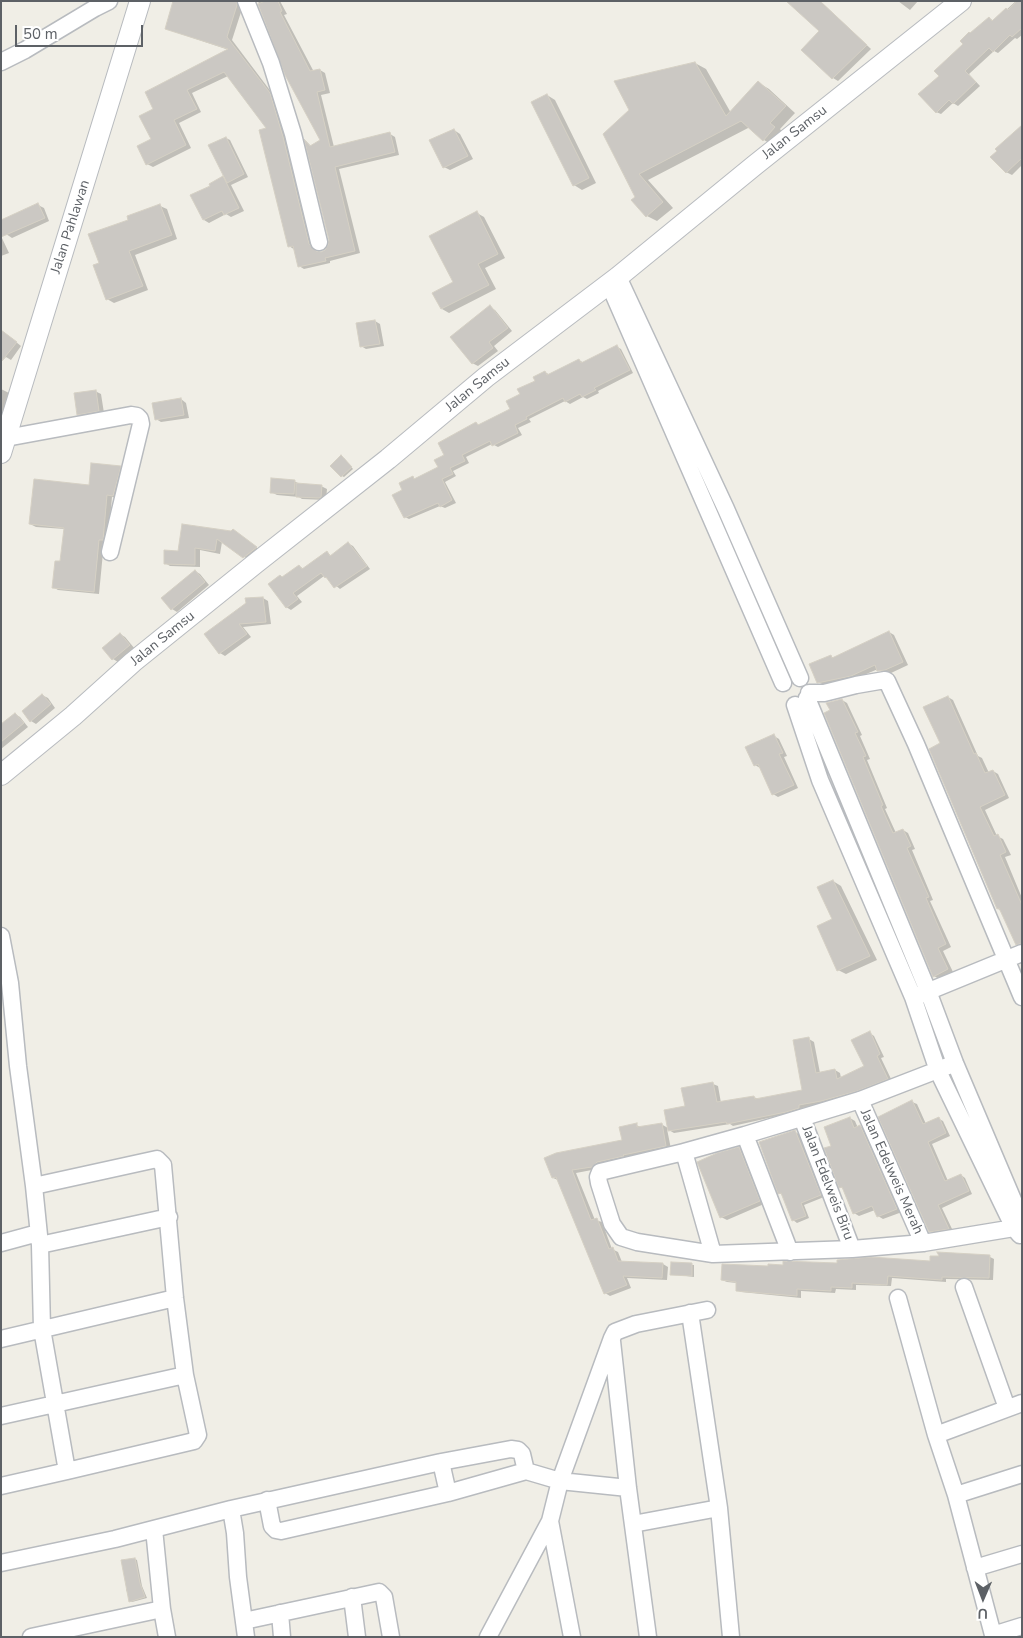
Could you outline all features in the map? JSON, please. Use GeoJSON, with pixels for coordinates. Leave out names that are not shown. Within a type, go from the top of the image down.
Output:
{"type":"FeatureCollection","features":[{"type":"Feature","properties":{"kind":"street"},"geometry":{"type":"LineString","coordinates":[[1,62],[109,1]]}},
{"type":"Feature","properties":{"kind":"street","name":"Jalan Pahlawan"},"geometry":{"type":"LineString","coordinates":[[3,442],[140,1]]}},
{"type":"Feature","properties":{"kind":"street"},"geometry":{"type":"LineString","coordinates":[[246,1],[271,63],[293,134],[319,242]]}},
{"type":"Feature","properties":{"kind":"street","name":"Jalan Samsu"},"geometry":{"type":"LineString","coordinates":[[1,775],[73,716],[133,662],[381,464],[486,377],[614,280],[960,1]]}},
{"type":"Feature","properties":{"kind":"street"},"geometry":{"type":"LineString","coordinates":[[614,280],[718,512],[800,678],[806,682],[804,699],[820,780],[955,1063],[1020,1228]]}},
{"type":"Feature","properties":{"kind":"street"},"geometry":{"type":"LineString","coordinates":[[3,442],[131,415],[140,418],[141,424],[110,552]]}},
{"type":"Feature","properties":{"kind":"street"},"geometry":{"type":"LineString","coordinates":[[718,512],[783,683],[781,690],[782,696],[786,701],[804,699],[856,685],[887,681],[916,744],[1022,997]]}},
{"type":"Feature","properties":{"kind":"street"},"geometry":{"type":"LineString","coordinates":[[783,683],[791,678],[800,678]]}},
{"type":"Feature","properties":{"kind":"street"},"geometry":{"type":"LineString","coordinates":[[1,936],[34,1186],[39,1239],[42,1329],[67,1471]]}},
{"type":"Feature","properties":{"kind":"street"},"geometry":{"type":"LineString","coordinates":[[921,994],[1022,953]]}},
{"type":"Feature","properties":{"kind":"street"},"geometry":{"type":"LineString","coordinates":[[921,994],[938,1071],[1020,1228]]}},
{"type":"Feature","properties":{"kind":"street"},"geometry":{"type":"LineString","coordinates":[[955,1063],[860,1100],[802,1118],[684,1152],[604,1170],[600,1172],[598,1177],[612,1224],[621,1237],[637,1242],[713,1254],[852,1249],[923,1243],[1020,1228]]}},
{"type":"Feature","properties":{"kind":"street","name":"Jalan Edelweis Merah"},"geometry":{"type":"LineString","coordinates":[[860,1100],[923,1243]]}},
{"type":"Feature","properties":{"kind":"street","name":"Jalan Edelweis Biru"},"geometry":{"type":"LineString","coordinates":[[802,1118],[852,1249]]}},
{"type":"Feature","properties":{"kind":"street"},"geometry":{"type":"LineString","coordinates":[[745,1135],[790,1252]]}},
{"type":"Feature","properties":{"kind":"street"},"geometry":{"type":"LineString","coordinates":[[684,1152],[713,1254]]}},
{"type":"Feature","properties":{"kind":"street"},"geometry":{"type":"LineString","coordinates":[[1,1486],[194,1442],[198,1435],[185,1375],[175,1298],[163,1165],[157,1159],[34,1186]]}},
{"type":"Feature","properties":{"kind":"street"},"geometry":{"type":"LineString","coordinates":[[1,1242],[39,1239],[169,1217]]}},
{"type":"Feature","properties":{"kind":"street"},"geometry":{"type":"LineString","coordinates":[[936,1435],[1014,1405],[964,1287]]}},
{"type":"Feature","properties":{"kind":"street"},"geometry":{"type":"LineString","coordinates":[[1,1339],[175,1298]]}},
{"type":"Feature","properties":{"kind":"street"},"geometry":{"type":"LineString","coordinates":[[898,1298],[936,1435],[956,1495],[993,1636],[1022,1626]]}},
{"type":"Feature","properties":{"kind":"street"},"geometry":{"type":"LineString","coordinates":[[488,1637],[550,1521],[560,1480],[615,1332],[636,1324],[707,1310]]}},
{"type":"Feature","properties":{"kind":"street"},"geometry":{"type":"LineString","coordinates":[[690,1313],[719,1508],[732,1637]]}},
{"type":"Feature","properties":{"kind":"street"},"geometry":{"type":"LineString","coordinates":[[612,1338],[628,1488],[648,1637]]}},
{"type":"Feature","properties":{"kind":"street"},"geometry":{"type":"LineString","coordinates":[[1,1416],[185,1375]]}},
{"type":"Feature","properties":{"kind":"street"},"geometry":{"type":"LineString","coordinates":[[1,1563],[115,1539],[267,1500],[511,1449],[518,1450],[522,1454],[526,1471]]}},
{"type":"Feature","properties":{"kind":"street"},"geometry":{"type":"LineString","coordinates":[[442,1462],[448,1493]]}},
{"type":"Feature","properties":{"kind":"street"},"geometry":{"type":"LineString","coordinates":[[267,1500],[272,1526],[276,1530],[281,1531],[448,1493],[526,1471],[560,1480],[628,1488]]}},
{"type":"Feature","properties":{"kind":"street"},"geometry":{"type":"LineString","coordinates":[[956,1495],[1022,1474]]}},
{"type":"Feature","properties":{"kind":"street"},"geometry":{"type":"LineString","coordinates":[[633,1524],[719,1508]]}},
{"type":"Feature","properties":{"kind":"street"},"geometry":{"type":"LineString","coordinates":[[231,1509],[235,1533],[238,1577],[258,1621],[282,1637]]}},
{"type":"Feature","properties":{"kind":"street"},"geometry":{"type":"LineString","coordinates":[[550,1521],[572,1637]]}},
{"type":"Feature","properties":{"kind":"street"},"geometry":{"type":"LineString","coordinates":[[154,1529],[162,1609],[167,1637]]}},
{"type":"Feature","properties":{"kind":"street"},"geometry":{"type":"LineString","coordinates":[[975,1568],[1022,1554]]}},
{"type":"Feature","properties":{"kind":"street"},"geometry":{"type":"LineString","coordinates":[[258,1621],[352,1597],[380,1592],[384,1597],[391,1637]]}},
{"type":"Feature","properties":{"kind":"street"},"geometry":{"type":"LineString","coordinates":[[352,1597],[357,1637]]}},
{"type":"Feature","properties":{"kind":"street"},"geometry":{"type":"LineString","coordinates":[[31,1637],[162,1609]]}},
{"type":"Feature","properties":{"kind":"building"},"geometry":{"type":"Polygon","coordinates":[[[173,1],[236,1],[237,5],[227,37],[270,93],[283,137],[309,244],[316,251],[321,252],[325,250],[329,240],[304,139],[310,146],[320,140],[285,75],[258,4],[265,1],[278,1],[282,11],[280,12],[310,71],[320,69],[325,90],[317,92],[330,147],[390,132],[395,152],[335,167],[355,251],[325,258],[326,261],[298,267],[293,246],[288,247],[259,130],[266,128],[224,72],[187,90],[197,109],[174,120],[186,145],[146,165],[137,146],[151,139],[139,116],[153,109],[145,92],[228,49],[165,29],[173,1]]]}},
{"type":"Feature","properties":{"kind":"building"},"geometry":{"type":"Polygon","coordinates":[[[786,1],[820,1],[867,45],[832,79],[801,50],[819,31],[786,1]]]}},
{"type":"Feature","properties":{"kind":"building"},"geometry":{"type":"Polygon","coordinates":[[[1017,1],[1022,1],[1022,28],[1012,37],[1010,35],[993,52],[989,48],[965,71],[976,82],[953,104],[949,100],[936,113],[918,94],[939,76],[934,71],[963,44],[960,41],[969,32],[989,17],[992,21],[1017,1]]]}},
{"type":"Feature","properties":{"kind":"building"},"geometry":{"type":"Polygon","coordinates":[[[695,62],[726,116],[758,81],[786,106],[770,123],[775,127],[763,141],[741,121],[639,174],[663,202],[646,217],[631,200],[635,197],[603,134],[629,110],[614,81],[695,62]]]}},
{"type":"Feature","properties":{"kind":"building"},"geometry":{"type":"Polygon","coordinates":[[[547,94],[589,178],[573,186],[531,102],[547,94]]]}},
{"type":"Feature","properties":{"kind":"building"},"geometry":{"type":"Polygon","coordinates":[[[1022,125],[1022,158],[1006,173],[990,157],[997,151],[995,149],[1022,125]]]}},
{"type":"Feature","properties":{"kind":"building"},"geometry":{"type":"Polygon","coordinates":[[[454,129],[468,156],[443,168],[429,140],[454,129]]]}},
{"type":"Feature","properties":{"kind":"building"},"geometry":{"type":"Polygon","coordinates":[[[226,137],[244,174],[227,183],[208,145],[226,137]]]}},
{"type":"Feature","properties":{"kind":"building"},"geometry":{"type":"Polygon","coordinates":[[[223,176],[239,208],[224,215],[222,211],[203,220],[190,195],[210,186],[209,184],[223,176]]]}},
{"type":"Feature","properties":{"kind":"building"},"geometry":{"type":"Polygon","coordinates":[[[38,203],[45,218],[1,237],[1,220],[38,203]]]}},
{"type":"Feature","properties":{"kind":"building"},"geometry":{"type":"Polygon","coordinates":[[[160,204],[172,235],[129,251],[143,286],[106,300],[93,265],[99,263],[88,234],[128,220],[127,216],[160,204]]]}},
{"type":"Feature","properties":{"kind":"building"},"geometry":{"type":"Polygon","coordinates":[[[477,211],[498,254],[478,264],[489,285],[441,309],[432,293],[453,282],[429,236],[477,211]]]}},
{"type":"Feature","properties":{"kind":"building"},"geometry":{"type":"Polygon","coordinates":[[[490,305],[508,328],[489,342],[493,348],[472,364],[450,337],[490,305]]]}},
{"type":"Feature","properties":{"kind":"building"},"geometry":{"type":"Polygon","coordinates":[[[375,320],[380,344],[360,347],[356,323],[375,320]]]}},
{"type":"Feature","properties":{"kind":"building"},"geometry":{"type":"Polygon","coordinates":[[[1,330],[17,342],[1,362],[1,330]]]}},
{"type":"Feature","properties":{"kind":"building"},"geometry":{"type":"Polygon","coordinates":[[[617,345],[630,370],[594,388],[596,390],[582,397],[580,394],[565,402],[563,398],[526,417],[527,419],[515,425],[518,433],[492,446],[490,441],[462,455],[465,461],[450,468],[453,474],[442,479],[452,500],[440,507],[438,503],[404,518],[392,495],[402,490],[399,483],[413,476],[414,479],[438,467],[434,460],[444,455],[438,443],[476,422],[478,425],[510,409],[506,401],[520,394],[517,389],[535,381],[533,377],[545,371],[547,375],[579,359],[581,363],[617,345]]]}},
{"type":"Feature","properties":{"kind":"building"},"geometry":{"type":"Polygon","coordinates":[[[96,390],[99,411],[77,415],[74,393],[96,390]]]}},
{"type":"Feature","properties":{"kind":"building"},"geometry":{"type":"Polygon","coordinates":[[[181,398],[184,415],[155,420],[152,403],[181,398]]]}},
{"type":"Feature","properties":{"kind":"building"},"geometry":{"type":"Polygon","coordinates":[[[341,455],[352,467],[341,477],[330,466],[341,455]]]}},
{"type":"Feature","properties":{"kind":"building"},"geometry":{"type":"Polygon","coordinates":[[[91,463],[121,466],[113,496],[107,495],[103,540],[99,540],[94,592],[52,588],[55,561],[60,561],[64,528],[29,524],[34,479],[89,485],[91,463]]]}},
{"type":"Feature","properties":{"kind":"building"},"geometry":{"type":"Polygon","coordinates":[[[271,478],[295,480],[294,494],[270,493],[271,478]]]}},
{"type":"Feature","properties":{"kind":"building"},"geometry":{"type":"Polygon","coordinates":[[[296,483],[322,485],[321,497],[296,497],[296,483]]]}},
{"type":"Feature","properties":{"kind":"building"},"geometry":{"type":"Polygon","coordinates":[[[182,524],[231,531],[233,529],[257,547],[243,558],[217,539],[215,551],[195,548],[195,565],[164,564],[164,550],[178,551],[182,524]]]}},
{"type":"Feature","properties":{"kind":"building"},"geometry":{"type":"Polygon","coordinates":[[[348,542],[367,566],[334,588],[321,573],[293,593],[298,599],[286,608],[268,584],[299,565],[302,569],[327,551],[330,556],[348,542]]]}},
{"type":"Feature","properties":{"kind":"building"},"geometry":{"type":"Polygon","coordinates":[[[195,570],[205,582],[171,610],[161,598],[195,570]]]}},
{"type":"Feature","properties":{"kind":"building"},"geometry":{"type":"Polygon","coordinates":[[[263,597],[266,622],[239,624],[247,634],[219,654],[204,634],[246,603],[245,598],[263,597]]]}},
{"type":"Feature","properties":{"kind":"building"},"geometry":{"type":"Polygon","coordinates":[[[889,631],[903,662],[885,670],[877,671],[875,665],[851,676],[817,683],[809,664],[831,655],[832,658],[889,631]]]}},
{"type":"Feature","properties":{"kind":"building"},"geometry":{"type":"Polygon","coordinates":[[[120,633],[130,645],[112,660],[102,648],[120,633]]]}},
{"type":"Feature","properties":{"kind":"building"},"geometry":{"type":"Polygon","coordinates":[[[42,694],[51,704],[30,722],[22,711],[42,694]]]}},
{"type":"Feature","properties":{"kind":"building"},"geometry":{"type":"Polygon","coordinates":[[[948,696],[974,754],[976,753],[985,773],[993,770],[1005,795],[980,807],[994,836],[998,834],[1006,852],[1000,855],[1022,905],[1022,943],[1016,945],[999,908],[997,909],[929,749],[940,743],[923,707],[948,696]]]}},
{"type":"Feature","properties":{"kind":"building"},"geometry":{"type":"Polygon","coordinates":[[[842,699],[858,732],[855,733],[866,756],[863,757],[893,833],[903,829],[911,846],[907,848],[929,897],[926,898],[946,944],[938,948],[948,969],[933,977],[824,713],[830,710],[826,703],[842,699]]]}},
{"type":"Feature","properties":{"kind":"building"},"geometry":{"type":"Polygon","coordinates":[[[15,713],[24,723],[1,742],[1,724],[15,713]]]}},
{"type":"Feature","properties":{"kind":"building"},"geometry":{"type":"Polygon","coordinates":[[[774,734],[783,753],[779,754],[794,785],[772,795],[758,764],[754,766],[745,747],[774,734]]]}},
{"type":"Feature","properties":{"kind":"building"},"geometry":{"type":"Polygon","coordinates":[[[833,880],[870,956],[837,971],[817,926],[832,919],[817,887],[833,880]]]}},
{"type":"Feature","properties":{"kind":"building"},"geometry":{"type":"Polygon","coordinates":[[[870,1031],[880,1054],[877,1056],[888,1079],[857,1091],[799,1105],[799,1108],[786,1112],[727,1124],[726,1122],[668,1131],[664,1110],[685,1106],[681,1088],[713,1082],[717,1102],[754,1096],[755,1099],[802,1090],[793,1040],[809,1037],[816,1073],[835,1069],[837,1079],[864,1066],[851,1040],[870,1031]]]}},
{"type":"Feature","properties":{"kind":"building"},"geometry":{"type":"Polygon","coordinates":[[[912,1100],[923,1124],[939,1117],[946,1133],[928,1142],[945,1181],[961,1174],[969,1191],[938,1205],[949,1229],[929,1232],[878,1117],[912,1100]]]}},
{"type":"Feature","properties":{"kind":"building"},"geometry":{"type":"Polygon","coordinates":[[[850,1117],[854,1128],[860,1125],[897,1209],[877,1217],[872,1206],[853,1214],[842,1187],[839,1188],[824,1148],[831,1146],[824,1127],[850,1117]]]}},
{"type":"Feature","properties":{"kind":"building"},"geometry":{"type":"Polygon","coordinates":[[[637,1123],[637,1127],[662,1123],[666,1146],[597,1162],[592,1167],[572,1170],[591,1220],[597,1218],[609,1249],[613,1247],[618,1261],[663,1263],[662,1278],[623,1276],[627,1285],[604,1294],[556,1177],[552,1178],[544,1158],[556,1153],[622,1140],[619,1127],[637,1123]]]}},
{"type":"Feature","properties":{"kind":"building"},"geometry":{"type":"Polygon","coordinates":[[[795,1130],[821,1195],[801,1203],[806,1216],[792,1221],[781,1193],[778,1194],[759,1142],[795,1130]]]}},
{"type":"Feature","properties":{"kind":"building"},"geometry":{"type":"Polygon","coordinates":[[[739,1147],[760,1201],[720,1218],[697,1162],[717,1153],[739,1147]]]}},
{"type":"Feature","properties":{"kind":"building"},"geometry":{"type":"Polygon","coordinates":[[[937,1252],[990,1255],[989,1278],[942,1277],[942,1280],[888,1276],[887,1285],[852,1283],[852,1288],[831,1287],[831,1291],[797,1289],[797,1296],[736,1291],[736,1282],[721,1280],[722,1264],[768,1266],[768,1264],[783,1265],[783,1261],[837,1263],[837,1260],[871,1257],[930,1261],[930,1256],[939,1256],[937,1252]]]}},
{"type":"Feature","properties":{"kind":"building"},"geometry":{"type":"Polygon","coordinates":[[[671,1262],[692,1263],[692,1276],[670,1275],[671,1262]]]}},
{"type":"Feature","properties":{"kind":"building"},"geometry":{"type":"Polygon","coordinates":[[[135,1558],[145,1597],[129,1602],[121,1560],[135,1558]]]}}]}
